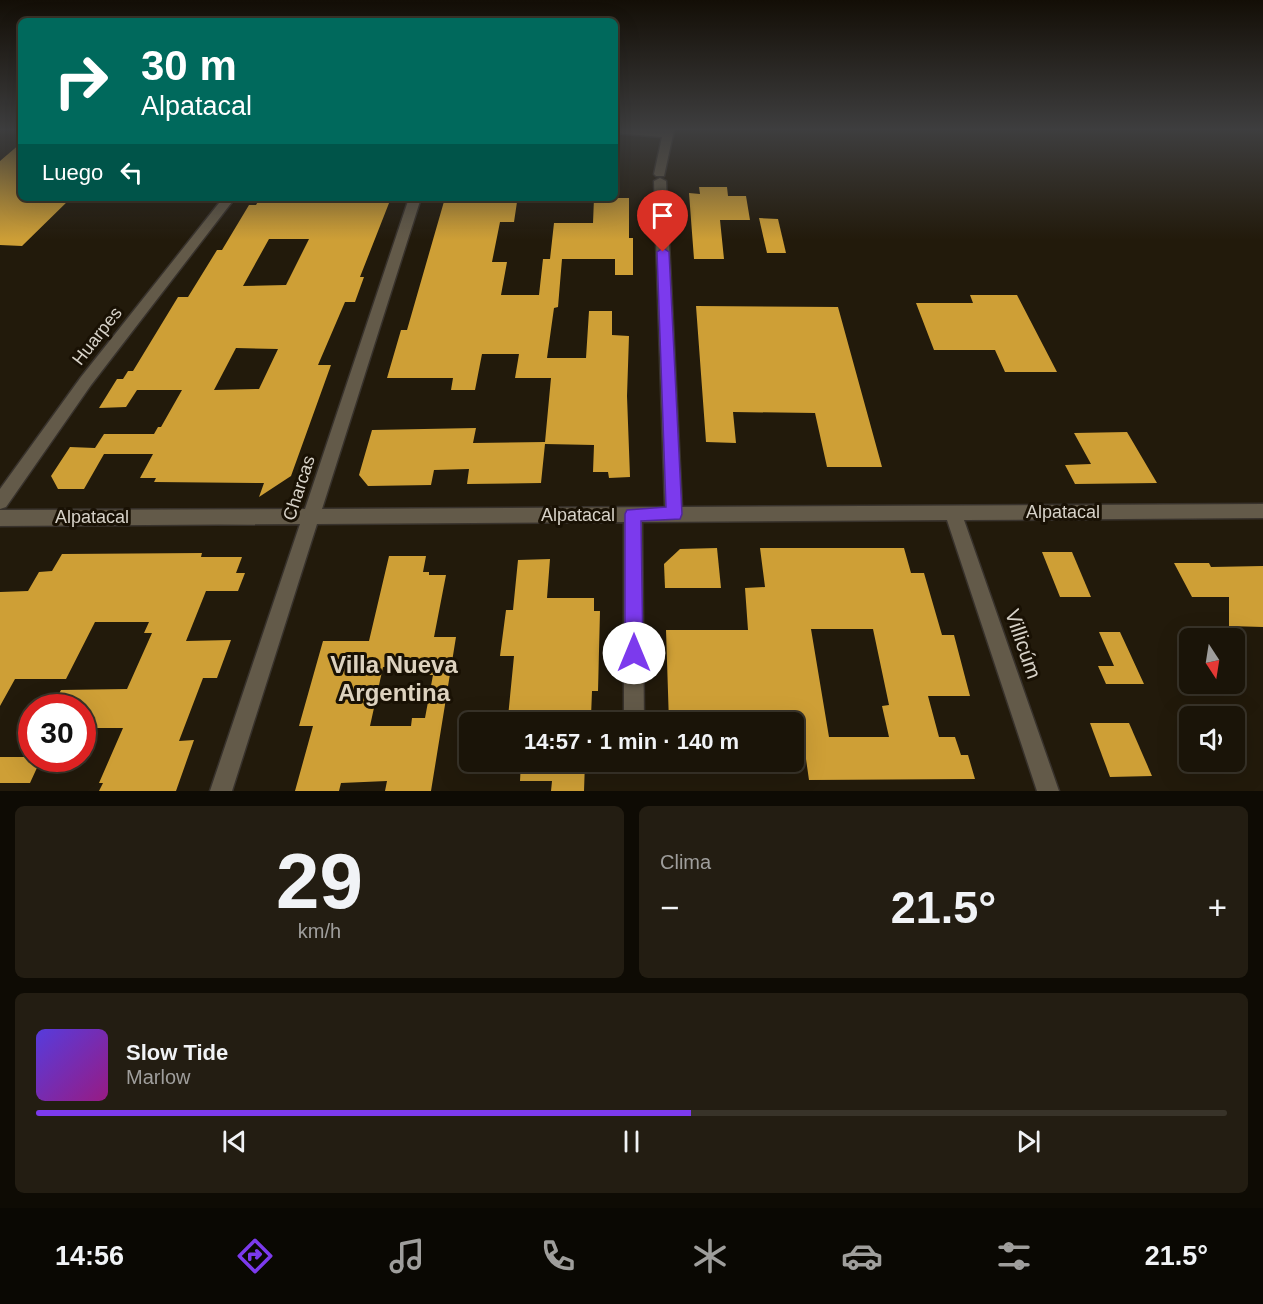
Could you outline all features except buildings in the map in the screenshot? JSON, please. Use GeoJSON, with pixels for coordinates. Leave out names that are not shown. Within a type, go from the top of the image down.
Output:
{"type":"FeatureCollection","features":[{"type":"Feature","properties":{"kind":"street"},"geometry":{"type":"LineString","coordinates":[[662,167],[660,177],[674,514]]}},
{"type":"Feature","properties":{"kind":"street","name":"Huarpes"},"geometry":{"type":"LineString","coordinates":[[0,502],[86,381],[227,201]]}},
{"type":"Feature","properties":{"kind":"street","name":"Charcas"},"geometry":{"type":"LineString","coordinates":[[221,791],[414,201]]}},
{"type":"Feature","properties":{"kind":"street","name":"Alpatacal"},"geometry":{"type":"LineString","coordinates":[[0,518],[1263,511]]}},
{"type":"Feature","properties":{"kind":"street","name":"Villicúm"},"geometry":{"type":"LineString","coordinates":[[953,513],[1048,791]]}},
{"type":"Feature","properties":{"kind":"street"},"geometry":{"type":"LineString","coordinates":[[633,514],[634,712]]}},
{"type":"Feature","properties":{"kind":"district","name":"Villa Nueva Argentina"},"geometry":{"type":"Point","coordinates":[394,679]}},
{"type":"Feature","properties":{"kind":"route"},"geometry":{"type":"LineString","coordinates":[[634,653],[633,514],[674,514],[663,252]]}}]}
